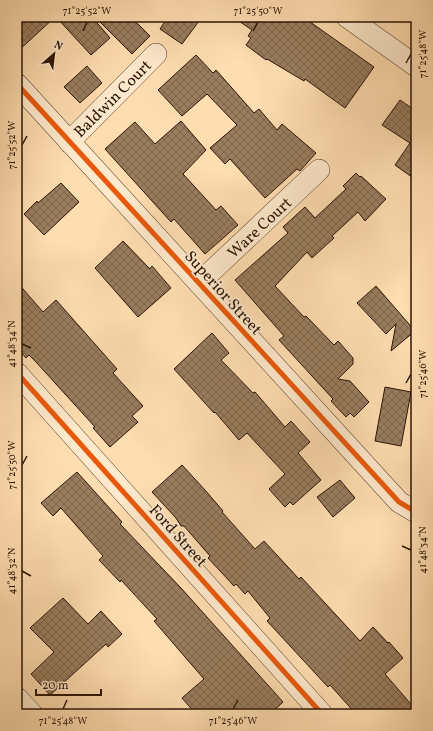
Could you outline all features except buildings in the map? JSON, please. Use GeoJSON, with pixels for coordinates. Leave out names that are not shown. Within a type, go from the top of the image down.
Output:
{"type":"FeatureCollection","features":[{"type":"Feature","properties":{"kind":"street"},"geometry":{"type":"LineString","coordinates":[[347,17],[416,66]]}},
{"type":"Feature","properties":{"kind":"street","name":"Baldwin Court"},"geometry":{"type":"LineString","coordinates":[[69,142],[156,54]]}},
{"type":"Feature","properties":{"kind":"street","name":"Superior Street"},"geometry":{"type":"LineString","coordinates":[[17,84],[399,502],[416,512]]}},
{"type":"Feature","properties":{"kind":"street","name":"Ware Court"},"geometry":{"type":"LineString","coordinates":[[199,283],[319,170]]}},
{"type":"Feature","properties":{"kind":"street","name":"Ford Street"},"geometry":{"type":"LineString","coordinates":[[17,373],[322,714]]}},
{"type":"Feature","properties":{"kind":"street"},"geometry":{"type":"LineString","coordinates":[[17,698],[32,714]]}},
{"type":"Feature","properties":{"kind":"cycle path"},"geometry":{"type":"LineString","coordinates":[[17,84],[399,502],[416,512]]}},
{"type":"Feature","properties":{"kind":"cycle path"},"geometry":{"type":"LineString","coordinates":[[17,373],[322,714]]}}]}
